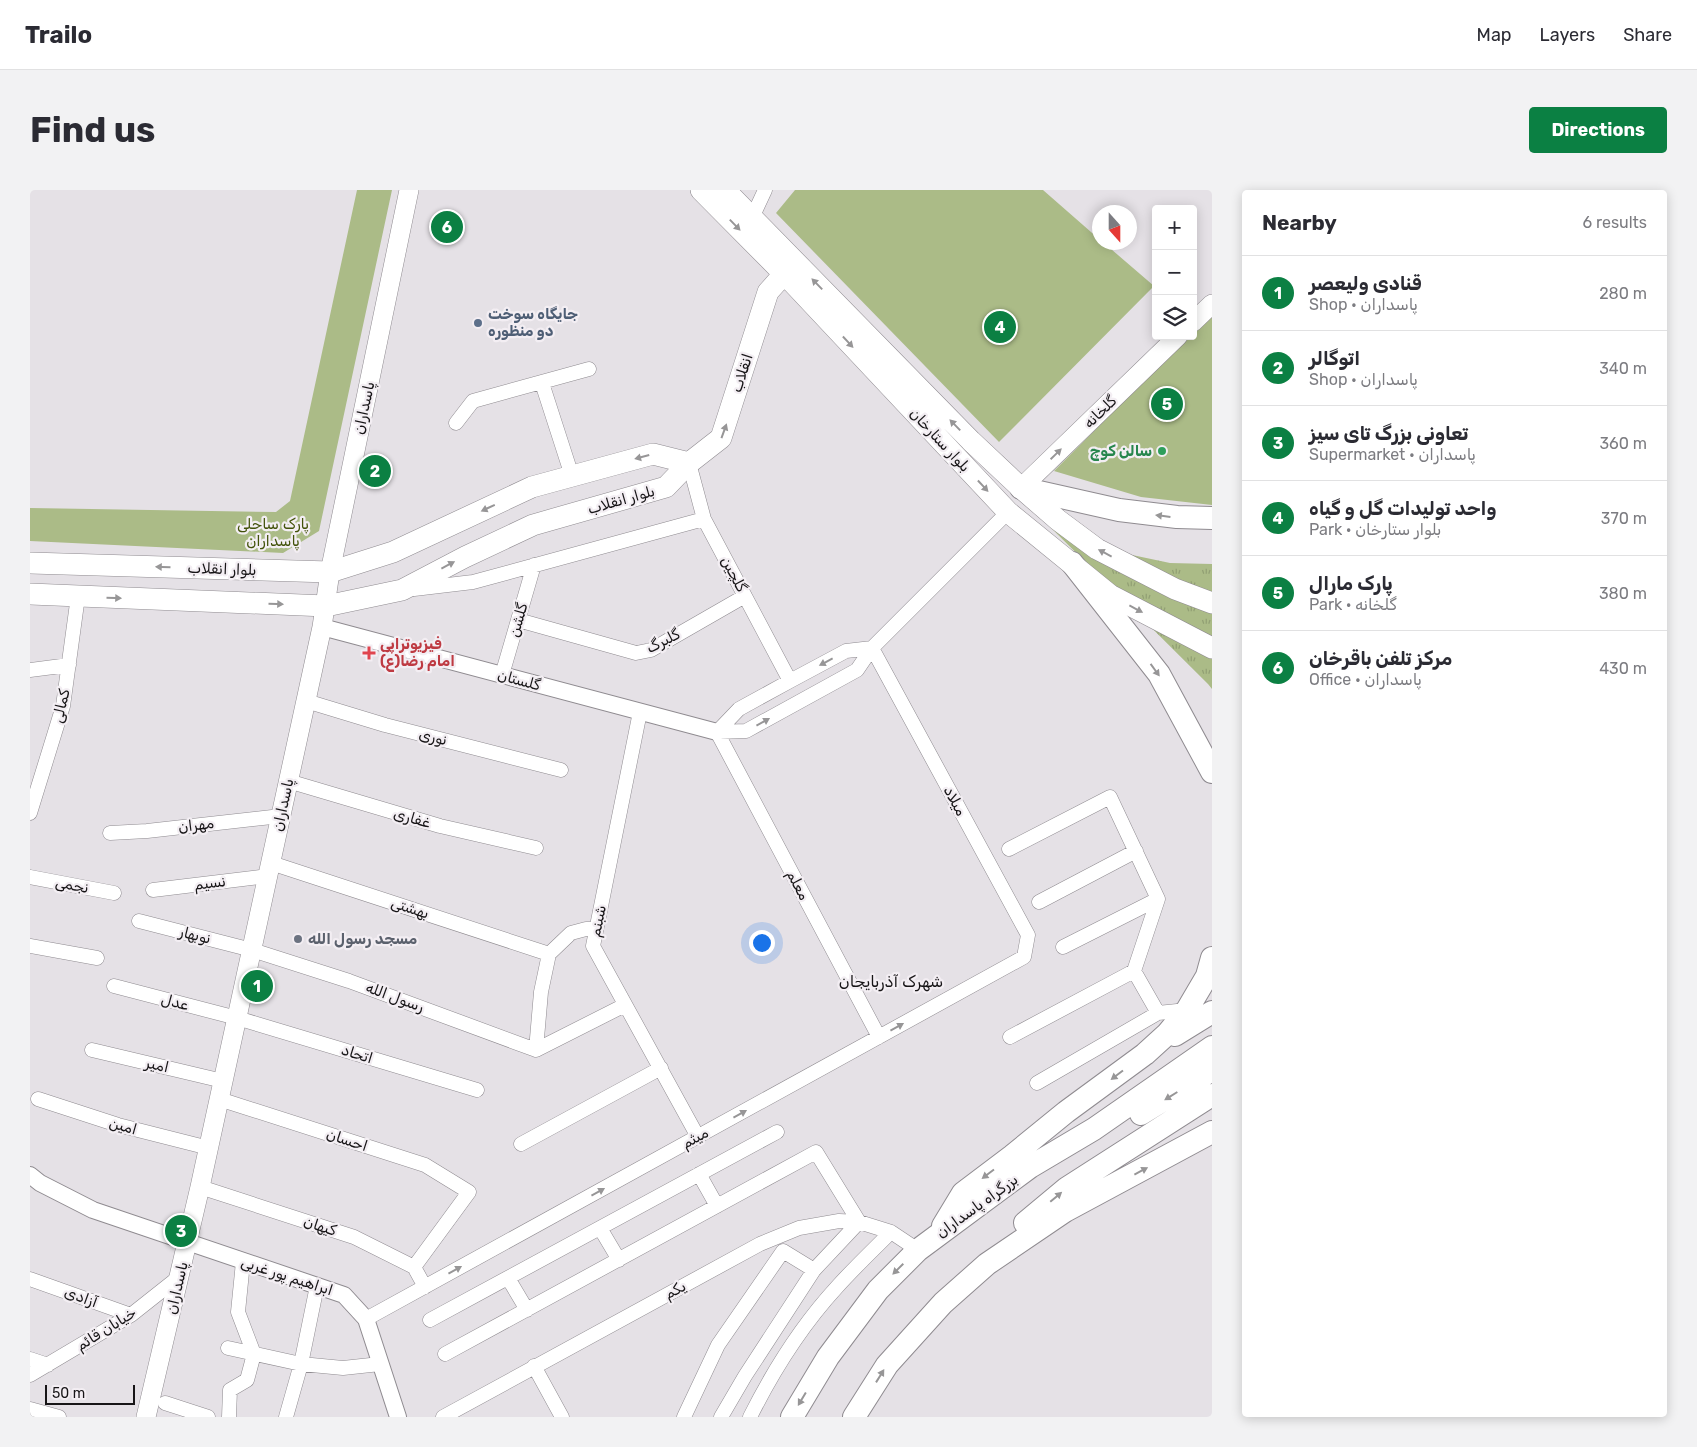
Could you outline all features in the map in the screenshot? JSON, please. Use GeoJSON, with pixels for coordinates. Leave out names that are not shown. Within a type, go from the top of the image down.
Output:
{"type":"FeatureCollection","features":[{"type":"Feature","properties":{"kind":"highway"},"geometry":{"type":"LineString","coordinates":[[1021,488],[1119,510],[1177,517],[1212,518]]}},
{"type":"Feature","properties":{"kind":"highway"},"geometry":{"type":"LineString","coordinates":[[1072,563],[1158,674],[1212,772]]}},
{"type":"Feature","properties":{"kind":"highway"},"geometry":{"type":"LineString","coordinates":[[1145,1054],[1167,1034],[1187,1010],[1207,976],[1212,958]]}},
{"type":"Feature","properties":{"kind":"highway"},"geometry":{"type":"LineString","coordinates":[[938,1234],[962,1193],[1145,1054],[1212,1012]]}},
{"type":"Feature","properties":{"kind":"highway","name":"بزرگراه پاسداران"},"geometry":{"type":"LineString","coordinates":[[792,1417],[828,1357],[878,1290],[918,1250],[1030,1167],[1094,1129],[1212,1047]]}},
{"type":"Feature","properties":{"kind":"highway"},"geometry":{"type":"LineString","coordinates":[[938,1234],[1037,1180],[1212,1070]]}},
{"type":"Feature","properties":{"kind":"highway"},"geometry":{"type":"LineString","coordinates":[[971,1279],[1010,1235],[1067,1188],[1212,1095]]}},
{"type":"Feature","properties":{"kind":"highway"},"geometry":{"type":"LineString","coordinates":[[854,1417],[888,1364],[943,1303],[987,1264],[1065,1211],[1212,1132]]}},
{"type":"Feature","properties":{"kind":"main road","name":"پاسداران"},"geometry":{"type":"LineString","coordinates":[[146,1417],[209,1148],[322,627],[330,572],[409,190]]}},
{"type":"Feature","properties":{"kind":"main road","name":"بلوار ستارخان"},"geometry":{"type":"LineString","coordinates":[[701,190],[784,274],[1008,512],[1110,595],[1212,648]]}},
{"type":"Feature","properties":{"kind":"main road","name":"بلوار ستارخان"},"geometry":{"type":"LineString","coordinates":[[725,190],[971,441],[1058,520],[1098,549],[1175,589],[1212,603]]}},
{"type":"Feature","properties":{"kind":"main road","name":"انقلاب"},"geometry":{"type":"LineString","coordinates":[[689,463],[722,438],[768,292],[784,274]]}},
{"type":"Feature","properties":{"kind":"main road"},"geometry":{"type":"LineString","coordinates":[[1197,318],[1212,304]]}},
{"type":"Feature","properties":{"kind":"main road","name":"گلخانه"},"geometry":{"type":"LineString","coordinates":[[1021,488],[1174,340]]}},
{"type":"Feature","properties":{"kind":"main road","name":"بلوار انقلاب"},"geometry":{"type":"LineString","coordinates":[[30,563],[330,572],[393,552],[532,487],[653,454],[689,463],[666,487],[533,525],[464,557],[402,590],[326,606],[30,594]]}},
{"type":"Feature","properties":{"kind":"street"},"geometry":{"type":"LineString","coordinates":[[752,218],[762,191]]}},
{"type":"Feature","properties":{"kind":"street"},"geometry":{"type":"LineString","coordinates":[[456,423],[473,401],[589,369]]}},
{"type":"Feature","properties":{"kind":"street"},"geometry":{"type":"LineString","coordinates":[[542,383],[572,476]]}},
{"type":"Feature","properties":{"kind":"street","name":"گلچین"},"geometry":{"type":"LineString","coordinates":[[689,463],[704,519],[790,681]]}},
{"type":"Feature","properties":{"kind":"street","name":"گلستان"},"geometry":{"type":"LineString","coordinates":[[322,627],[717,732],[746,731],[857,670],[872,648],[1008,512]]}},
{"type":"Feature","properties":{"kind":"street"},"geometry":{"type":"LineString","coordinates":[[402,590],[473,582],[704,519]]}},
{"type":"Feature","properties":{"kind":"street","name":"گلشن"},"geometry":{"type":"LineString","coordinates":[[502,675],[534,565]]}},
{"type":"Feature","properties":{"kind":"street","name":"کمالی"},"geometry":{"type":"LineString","coordinates":[[30,813],[63,706],[78,596]]}},
{"type":"Feature","properties":{"kind":"street","name":"گلبرگ"},"geometry":{"type":"LineString","coordinates":[[518,620],[636,654],[652,650],[745,596]]}},
{"type":"Feature","properties":{"kind":"street"},"geometry":{"type":"LineString","coordinates":[[717,732],[739,709],[790,681],[846,651],[872,648]]}},
{"type":"Feature","properties":{"kind":"street","name":"میلاد"},"geometry":{"type":"LineString","coordinates":[[872,648],[1028,935],[1024,957]]}},
{"type":"Feature","properties":{"kind":"street"},"geometry":{"type":"LineString","coordinates":[[30,670],[69,665]]}},
{"type":"Feature","properties":{"kind":"street","name":"نوری"},"geometry":{"type":"LineString","coordinates":[[306,701],[385,725],[561,770]]}},
{"type":"Feature","properties":{"kind":"street","name":"شبنم"},"geometry":{"type":"LineString","coordinates":[[640,712],[593,946],[698,1136]]}},
{"type":"Feature","properties":{"kind":"street","name":"معلم"},"geometry":{"type":"LineString","coordinates":[[717,732],[879,1037]]}},
{"type":"Feature","properties":{"kind":"street","name":"غفاری"},"geometry":{"type":"LineString","coordinates":[[288,781],[440,826],[536,848]]}},
{"type":"Feature","properties":{"kind":"street"},"geometry":{"type":"LineString","coordinates":[[1009,849],[1110,797],[1158,899],[1134,971],[1010,1037]]}},
{"type":"Feature","properties":{"kind":"street","name":"مهران"},"geometry":{"type":"LineString","coordinates":[[110,833],[147,831],[281,816]]}},
{"type":"Feature","properties":{"kind":"street"},"geometry":{"type":"LineString","coordinates":[[1039,902],[1136,851]]}},
{"type":"Feature","properties":{"kind":"street","name":"نسیم"},"geometry":{"type":"LineString","coordinates":[[153,890],[269,869]]}},
{"type":"Feature","properties":{"kind":"street","name":"بهشتی"},"geometry":{"type":"LineString","coordinates":[[269,869],[549,954]]}},
{"type":"Feature","properties":{"kind":"street","name":"نجمی"},"geometry":{"type":"LineString","coordinates":[[30,878],[114,893]]}},
{"type":"Feature","properties":{"kind":"street"},"geometry":{"type":"LineString","coordinates":[[1063,947],[1158,899]]}},
{"type":"Feature","properties":{"kind":"street","name":"نوبهار"},"geometry":{"type":"LineString","coordinates":[[139,921],[252,950]]}},
{"type":"Feature","properties":{"kind":"street"},"geometry":{"type":"LineString","coordinates":[[536,1050],[541,992],[549,954],[571,933],[586,929],[596,929]]}},
{"type":"Feature","properties":{"kind":"street"},"geometry":{"type":"LineString","coordinates":[[30,946],[97,958]]}},
{"type":"Feature","properties":{"kind":"street","name":"رسول الله"},"geometry":{"type":"LineString","coordinates":[[252,950],[349,980],[536,1050]]}},
{"type":"Feature","properties":{"kind":"street","name":"میثم"},"geometry":{"type":"LineString","coordinates":[[366,1319],[1024,957]]}},
{"type":"Feature","properties":{"kind":"street"},"geometry":{"type":"LineString","coordinates":[[1134,971],[1158,1013]]}},
{"type":"Feature","properties":{"kind":"street","name":"عدل"},"geometry":{"type":"LineString","coordinates":[[114,986],[237,1018]]}},
{"type":"Feature","properties":{"kind":"street"},"geometry":{"type":"LineString","coordinates":[[536,1050],[625,1005]]}},
{"type":"Feature","properties":{"kind":"street"},"geometry":{"type":"LineString","coordinates":[[1038,1082],[1158,1013],[1187,1010]]}},
{"type":"Feature","properties":{"kind":"street","name":"اتحاد"},"geometry":{"type":"LineString","coordinates":[[237,1018],[477,1090]]}},
{"type":"Feature","properties":{"kind":"street","name":"امیر"},"geometry":{"type":"LineString","coordinates":[[92,1050],[223,1081]]}},
{"type":"Feature","properties":{"kind":"street"},"geometry":{"type":"LineString","coordinates":[[521,1144],[661,1068]]}},
{"type":"Feature","properties":{"kind":"street","name":"امین"},"geometry":{"type":"LineString","coordinates":[[38,1099],[118,1125],[209,1148]]}},
{"type":"Feature","properties":{"kind":"street","name":"احسان"},"geometry":{"type":"LineString","coordinates":[[219,1099],[425,1165],[469,1192],[414,1267]]}},
{"type":"Feature","properties":{"kind":"street"},"geometry":{"type":"LineString","coordinates":[[430,1320],[777,1132]]}},
{"type":"Feature","properties":{"kind":"street"},"geometry":{"type":"LineString","coordinates":[[445,1354],[816,1152],[858,1222],[814,1270],[744,1376],[721,1417]]}},
{"type":"Feature","properties":{"kind":"street"},"geometry":{"type":"LineString","coordinates":[[699,1174],[717,1206]]}},
{"type":"Feature","properties":{"kind":"street","name":"ابراهیم پور غربی"},"geometry":{"type":"LineString","coordinates":[[30,1175],[40,1183],[93,1210],[344,1295],[366,1319],[398,1417]]}},
{"type":"Feature","properties":{"kind":"street","name":"کیهان"},"geometry":{"type":"LineString","coordinates":[[200,1187],[354,1237],[414,1267]]}},
{"type":"Feature","properties":{"kind":"street","name":"یکم"},"geometry":{"type":"LineString","coordinates":[[443,1417],[760,1244],[799,1228],[839,1221],[858,1222],[891,1232],[918,1250]]}},
{"type":"Feature","properties":{"kind":"street"},"geometry":{"type":"LineString","coordinates":[[600,1228],[619,1260]]}},
{"type":"Feature","properties":{"kind":"street"},"geometry":{"type":"LineString","coordinates":[[750,1417],[763,1391],[810,1321],[836,1287],[891,1232]]}},
{"type":"Feature","properties":{"kind":"street"},"geometry":{"type":"LineString","coordinates":[[684,1417],[718,1345],[783,1251],[814,1270]]}},
{"type":"Feature","properties":{"kind":"street"},"geometry":{"type":"LineString","coordinates":[[230,1417],[230,1390],[247,1380],[254,1354],[238,1312],[242,1262]]}},
{"type":"Feature","properties":{"kind":"street"},"geometry":{"type":"LineString","coordinates":[[414,1267],[425,1287]]}},
{"type":"Feature","properties":{"kind":"street","name":"خیابان قائم"},"geometry":{"type":"LineString","coordinates":[[30,1375],[131,1315],[179,1277]]}},
{"type":"Feature","properties":{"kind":"street"},"geometry":{"type":"LineString","coordinates":[[508,1278],[526,1310]]}},
{"type":"Feature","properties":{"kind":"street","name":"آزادی"},"geometry":{"type":"LineString","coordinates":[[30,1279],[131,1315]]}},
{"type":"Feature","properties":{"kind":"street"},"geometry":{"type":"LineString","coordinates":[[286,1417],[301,1364],[316,1286]]}},
{"type":"Feature","properties":{"kind":"street"},"geometry":{"type":"LineString","coordinates":[[228,1348],[301,1364],[343,1368],[380,1364]]}},
{"type":"Feature","properties":{"kind":"street"},"geometry":{"type":"LineString","coordinates":[[30,1358],[48,1365]]}},
{"type":"Feature","properties":{"kind":"street"},"geometry":{"type":"LineString","coordinates":[[534,1366],[562,1417]]}},
{"type":"Feature","properties":{"kind":"street"},"geometry":{"type":"LineString","coordinates":[[165,1403],[208,1417]]}},
{"type":"Feature","properties":{"kind":"street"},"geometry":{"type":"LineString","coordinates":[[30,1409],[59,1417]]}},
{"type":"Feature","properties":{"kind":"green space","name":"پارک ساحلی پاسداران"},"geometry":{"type":"Polygon","coordinates":[[[357,190],[392,190],[319,531],[283,553],[30,541],[30,508],[276,512],[290,501],[357,190]]]}},
{"type":"Feature","properties":{"kind":"green space"},"geometry":{"type":"Polygon","coordinates":[[[795,190],[1043,190],[1092,233],[1092,250],[1112,250],[1152,284],[1152,288],[999,442],[776,213],[795,190]]]}},
{"type":"Feature","properties":{"kind":"green space"},"geometry":{"type":"Polygon","coordinates":[[[1212,313],[1212,505],[1141,497],[1054,471],[1185,340],[1197,340],[1197,328],[1212,313]]]}},
{"type":"Feature","properties":{"kind":"green space"},"geometry":{"type":"Polygon","coordinates":[[[1023,500],[1118,552],[1170,563],[1212,564],[1212,689],[1208,684],[1023,500]]]}},
{"type":"Feature","properties":{"kind":"place","name":"مرکز تلفن باقرخان"},"geometry":{"type":"Point","coordinates":[447,227]}},
{"type":"Feature","properties":{"kind":"place","name":"جایگاه سوخت دو منظوره"},"geometry":{"type":"Point","coordinates":[478,323]}},
{"type":"Feature","properties":{"kind":"place","name":"واحد تولیدات گل و گیاه"},"geometry":{"type":"Point","coordinates":[1000,327]}},
{"type":"Feature","properties":{"kind":"place","name":"پارک مارال"},"geometry":{"type":"Point","coordinates":[1167,404]}},
{"type":"Feature","properties":{"kind":"place","name":"سالن کوچ"},"geometry":{"type":"Point","coordinates":[1162,451]}},
{"type":"Feature","properties":{"kind":"place","name":"اتوگالر"},"geometry":{"type":"Point","coordinates":[375,471]}},
{"type":"Feature","properties":{"kind":"place","name":"فیزیوتراپی امام رضا(ع)"},"geometry":{"type":"Point","coordinates":[369,653]}},
{"type":"Feature","properties":{"kind":"place","name":"مسجد رسول الله"},"geometry":{"type":"Point","coordinates":[298,939]}},
{"type":"Feature","properties":{"kind":"place","name":"قنادی ولیعصر"},"geometry":{"type":"Point","coordinates":[257,986]}},
{"type":"Feature","properties":{"kind":"place","name":"تعاونی بزرگ تای سیز"},"geometry":{"type":"Point","coordinates":[181,1231]}},
{"type":"Feature","properties":{"kind":"district","name":"شهرک آذربایجان"},"geometry":{"type":"Point","coordinates":[891,981]}}]}
